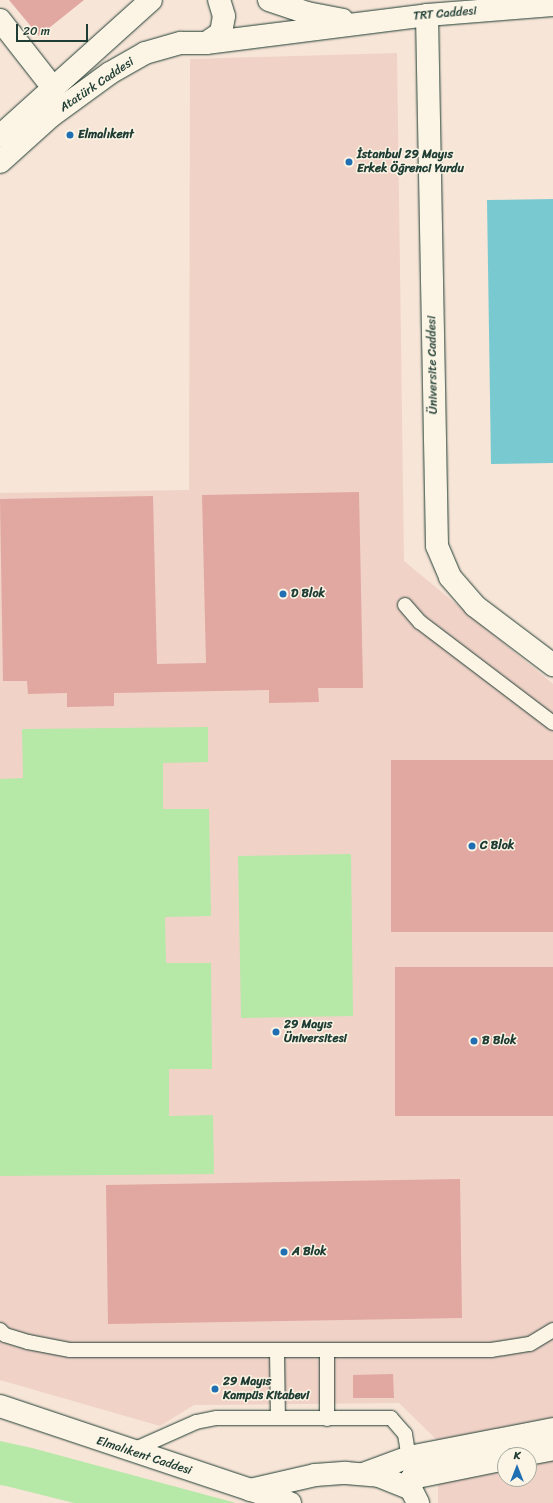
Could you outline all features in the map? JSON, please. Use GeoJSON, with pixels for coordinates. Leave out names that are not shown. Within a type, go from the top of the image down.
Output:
{"type":"FeatureCollection","features":[{"type":"Feature","properties":{"kind":"street","name":"Atatürk Caddesi"},"geometry":{"type":"LineString","coordinates":[[0,136],[54,90],[151,0]]}},
{"type":"Feature","properties":{"kind":"street"},"geometry":{"type":"LineString","coordinates":[[206,43],[220,33],[224,16],[219,0]]}},
{"type":"Feature","properties":{"kind":"street","name":"TRT Caddesi"},"geometry":{"type":"LineString","coordinates":[[269,0],[307,13],[361,24]]}},
{"type":"Feature","properties":{"kind":"street","name":"TRT Caddesi"},"geometry":{"type":"LineString","coordinates":[[206,43],[427,15],[553,5]]}},
{"type":"Feature","properties":{"kind":"street","name":"Üniversite Caddesi"},"geometry":{"type":"LineString","coordinates":[[427,15],[437,546],[450,577],[475,606],[553,665]]}},
{"type":"Feature","properties":{"kind":"street"},"geometry":{"type":"LineString","coordinates":[[0,20],[54,90]]}},
{"type":"Feature","properties":{"kind":"street","name":"Atatürk Caddesi"},"geometry":{"type":"LineString","coordinates":[[0,162],[52,116],[110,73],[145,53],[181,43],[206,43]]}},
{"type":"Feature","properties":{"kind":"street","name":"Elmalıkent Caddesi"},"geometry":{"type":"LineString","coordinates":[[0,1406],[56,1426],[290,1503]]}},
{"type":"Feature","properties":{"kind":"street"},"geometry":{"type":"LineString","coordinates":[[0,1417],[56,1426]]}},
{"type":"Feature","properties":{"kind":"street"},"geometry":{"type":"LineString","coordinates":[[250,1490],[315,1475],[363,1474],[413,1482],[553,1429]]}},
{"type":"Feature","properties":{"kind":"street"},"geometry":{"type":"LineString","coordinates":[[537,1452],[553,1449]]}},
{"type":"Feature","properties":{"kind":"street"},"geometry":{"type":"LineString","coordinates":[[363,1474],[413,1482],[497,1461]]}},
{"type":"Feature","properties":{"kind":"lane"},"geometry":{"type":"LineString","coordinates":[[405,605],[420,622],[553,723]]}},
{"type":"Feature","properties":{"kind":"lane"},"geometry":{"type":"LineString","coordinates":[[0,1330],[5,1335],[28,1342],[70,1350],[491,1350],[530,1344],[553,1330]]}},
{"type":"Feature","properties":{"kind":"lane"},"geometry":{"type":"LineString","coordinates":[[277,1350],[278,1418]]}},
{"type":"Feature","properties":{"kind":"lane"},"geometry":{"type":"LineString","coordinates":[[327,1350],[327,1419]]}},
{"type":"Feature","properties":{"kind":"lane"},"geometry":{"type":"LineString","coordinates":[[132,1451],[196,1422],[218,1418],[391,1418],[405,1434],[413,1482]]}},
{"type":"Feature","properties":{"kind":"shaded area","name":"29 Mayıs Üniversitesi"},"geometry":{"type":"Polygon","coordinates":[[[397,53],[404,561],[553,684],[553,1419],[439,1442],[399,1403],[194,1405],[160,1426],[0,1380],[0,493],[189,490],[190,59],[397,53]]]}},
{"type":"Feature","properties":{"kind":"shaded area"},"geometry":{"type":"Polygon","coordinates":[[[553,1457],[553,1503],[438,1503],[438,1479],[497,1467],[497,1487],[537,1487],[537,1460],[553,1457]]]}},
{"type":"Feature","properties":{"kind":"green space"},"geometry":{"type":"Polygon","coordinates":[[[208,727],[208,762],[163,763],[163,809],[209,809],[211,916],[165,917],[166,963],[211,963],[212,1069],[169,1069],[169,1116],[213,1115],[214,1174],[0,1176],[0,779],[23,778],[22,729],[208,727]]]}},
{"type":"Feature","properties":{"kind":"green space"},"geometry":{"type":"Polygon","coordinates":[[[351,854],[353,1016],[241,1018],[238,856],[351,854]]]}},
{"type":"Feature","properties":{"kind":"green space"},"geometry":{"type":"Polygon","coordinates":[[[0,1441],[32,1448],[236,1503],[74,1503],[0,1485],[0,1441]]]}},
{"type":"Feature","properties":{"kind":"water"},"geometry":{"type":"Polygon","coordinates":[[[553,199],[553,463],[491,464],[487,200],[553,199]]]}},
{"type":"Feature","properties":{"kind":"building"},"geometry":{"type":"Polygon","coordinates":[[[9,0],[84,0],[39,36],[9,0]]]}},
{"type":"Feature","properties":{"kind":"building","name":"D Blok"},"geometry":{"type":"Polygon","coordinates":[[[359,492],[363,688],[318,688],[319,702],[269,703],[269,690],[114,693],[114,706],[67,707],[67,693],[28,694],[27,681],[3,681],[0,499],[153,496],[157,664],[206,663],[202,495],[359,492]]]}},
{"type":"Feature","properties":{"kind":"building","name":"C Blok"},"geometry":{"type":"Polygon","coordinates":[[[391,760],[553,760],[553,932],[391,932],[391,760]]]}},
{"type":"Feature","properties":{"kind":"building","name":"B Blok"},"geometry":{"type":"Polygon","coordinates":[[[395,967],[553,967],[553,1116],[395,1116],[395,967]]]}},
{"type":"Feature","properties":{"kind":"building","name":"A Blok"},"geometry":{"type":"Polygon","coordinates":[[[460,1179],[462,1318],[108,1324],[106,1185],[460,1179]]]}},
{"type":"Feature","properties":{"kind":"building"},"geometry":{"type":"Polygon","coordinates":[[[393,1374],[394,1398],[353,1398],[353,1375],[393,1374]]]}},
{"type":"Feature","properties":{"kind":"place","name":"Elmalıkent"},"geometry":{"type":"Point","coordinates":[70,135]}},
{"type":"Feature","properties":{"kind":"place","name":"İstanbul 29 Mayıs Erkek Öğrenci Yurdu"},"geometry":{"type":"Point","coordinates":[349,162]}},
{"type":"Feature","properties":{"kind":"place","name":"D Blok"},"geometry":{"type":"Point","coordinates":[283,594]}},
{"type":"Feature","properties":{"kind":"place","name":"C Blok"},"geometry":{"type":"Point","coordinates":[472,846]}},
{"type":"Feature","properties":{"kind":"place","name":"29 Mayıs Üniversitesi"},"geometry":{"type":"Point","coordinates":[276,1032]}},
{"type":"Feature","properties":{"kind":"place","name":"B Blok"},"geometry":{"type":"Point","coordinates":[474,1041]}},
{"type":"Feature","properties":{"kind":"place","name":"A Blok"},"geometry":{"type":"Point","coordinates":[284,1252]}},
{"type":"Feature","properties":{"kind":"place","name":"29 Mayıs Kampüs Kitabevi"},"geometry":{"type":"Point","coordinates":[215,1389]}}]}
